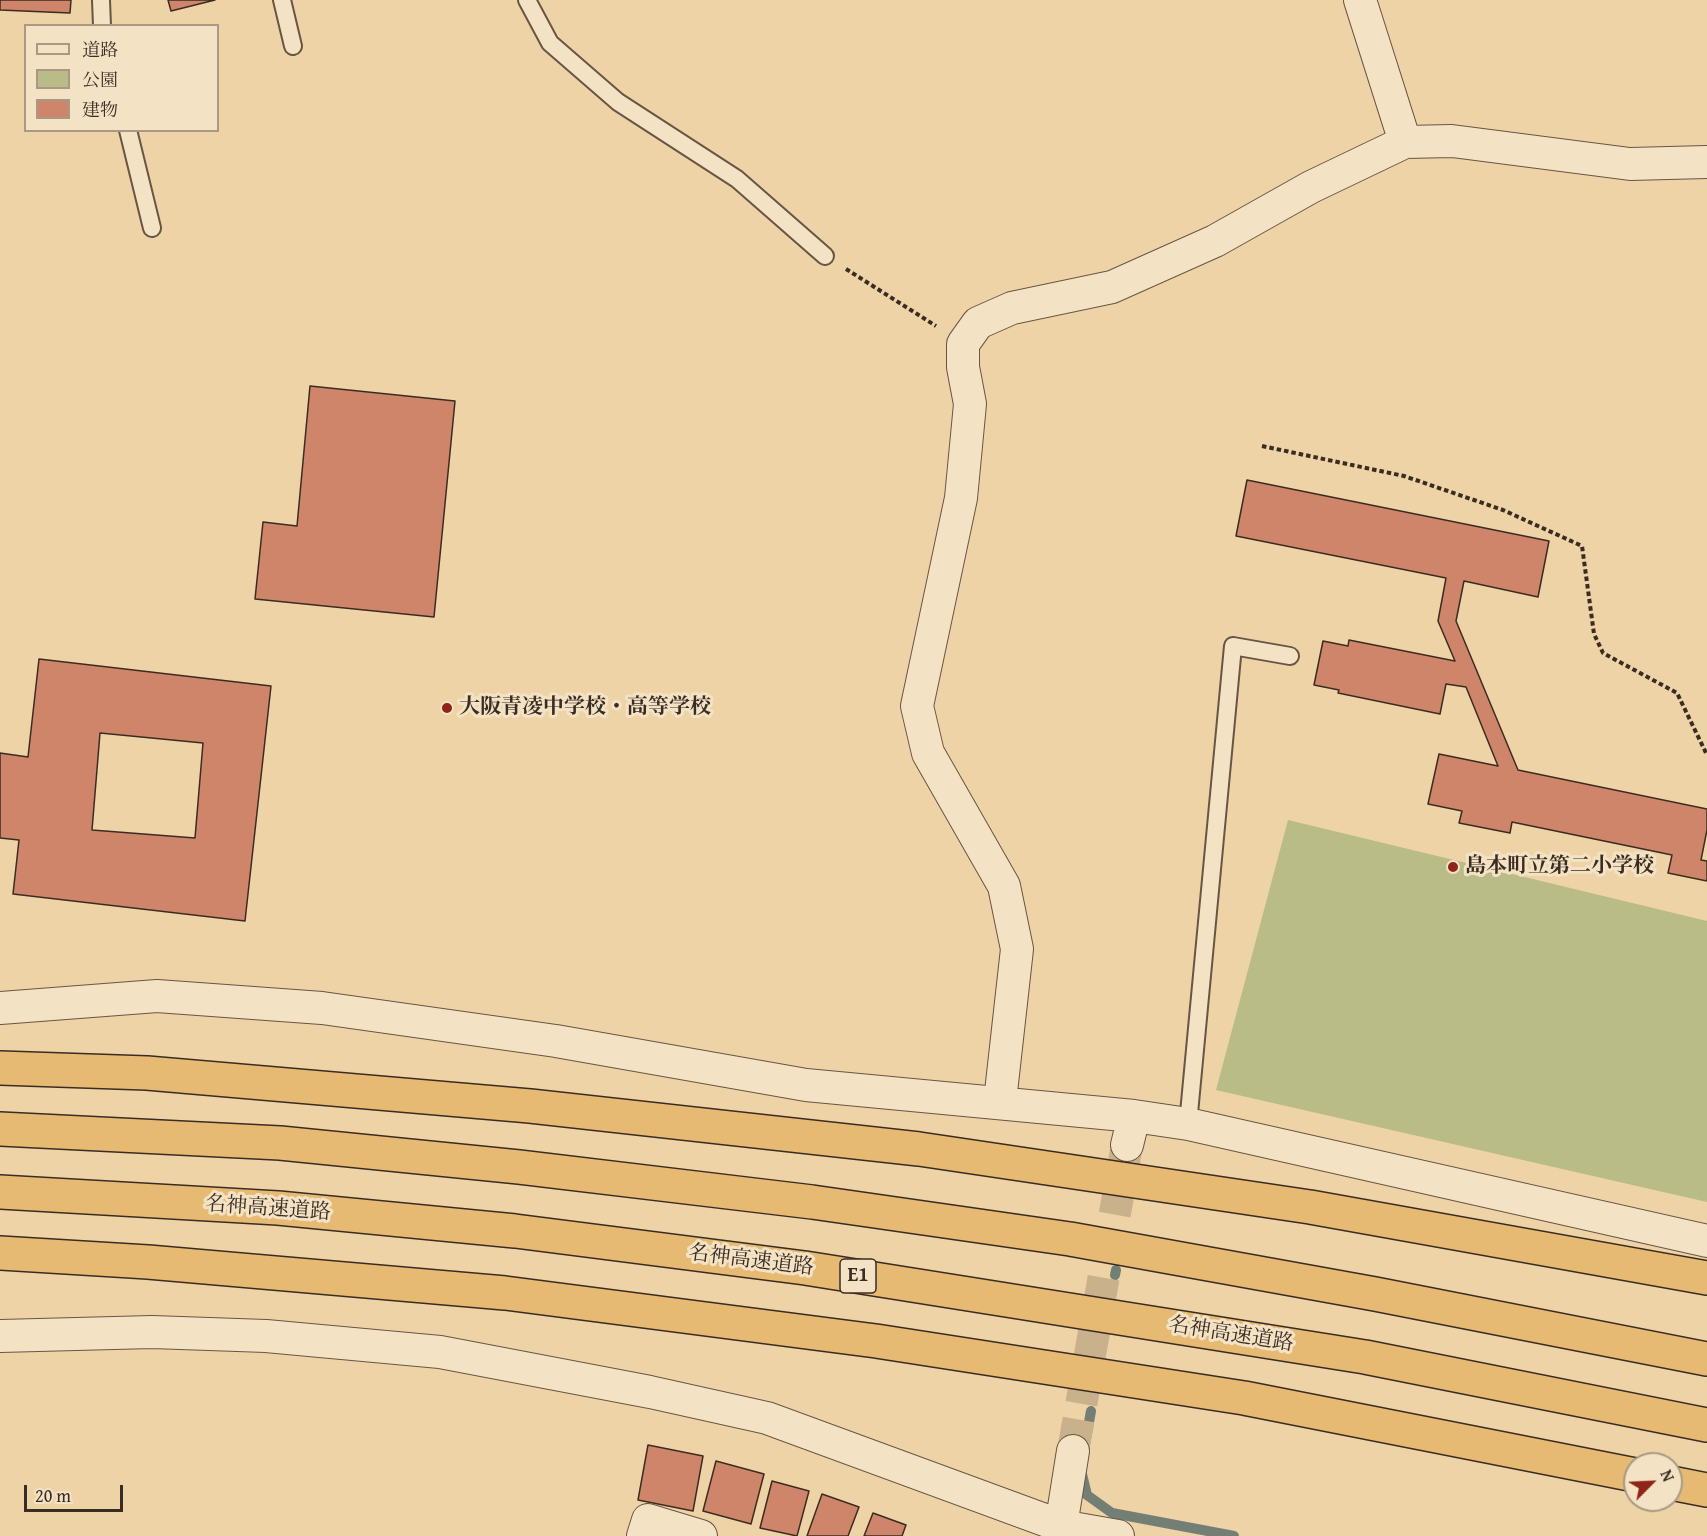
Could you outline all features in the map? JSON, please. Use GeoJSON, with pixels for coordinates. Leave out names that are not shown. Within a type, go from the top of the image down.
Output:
{"type":"FeatureCollection","features":[{"type":"Feature","properties":{"kind":"highway"},"geometry":{"type":"LineString","coordinates":[[0,1068],[147,1073],[530,1106],[919,1149],[1310,1207],[1707,1278]]}},
{"type":"Feature","properties":{"kind":"highway"},"geometry":{"type":"LineString","coordinates":[[0,1129],[280,1143],[519,1167],[812,1202],[1082,1241],[1375,1293],[1707,1359]]}},
{"type":"Feature","properties":{"kind":"highway","name":"名神高速道路"},"geometry":{"type":"LineString","coordinates":[[0,1192],[278,1208],[515,1231],[805,1268],[1365,1357],[1707,1425]]}},
{"type":"Feature","properties":{"kind":"highway"},"geometry":{"type":"LineString","coordinates":[[0,1253],[148,1262],[505,1293],[876,1341],[1244,1398],[1623,1473]]}},
{"type":"Feature","properties":{"kind":"highway"},"geometry":{"type":"LineString","coordinates":[[1683,1485],[1707,1490]]}},
{"type":"Feature","properties":{"kind":"street"},"geometry":{"type":"LineString","coordinates":[[1359,0],[1405,142]]}},
{"type":"Feature","properties":{"kind":"street"},"geometry":{"type":"LineString","coordinates":[[1000,1101],[1017,949],[1004,886],[928,753],[917,706],[961,498],[970,404],[963,367],[963,344],[978,323],[1003,312],[1112,287],[1215,242],[1311,187],[1405,142],[1452,141],[1630,164],[1707,162]]}},
{"type":"Feature","properties":{"kind":"street"},"geometry":{"type":"LineString","coordinates":[[0,1008],[157,996],[322,1008],[556,1041],[806,1085],[1000,1101],[1131,1131],[1188,1124],[1707,1241]]}},
{"type":"Feature","properties":{"kind":"street"},"geometry":{"type":"LineString","coordinates":[[0,1336],[152,1332],[255,1335],[440,1352],[650,1392],[767,1418],[1063,1531],[1118,1536]]}},
{"type":"Feature","properties":{"kind":"street"},"geometry":{"type":"LineString","coordinates":[[1063,1531],[1073,1451]]}},
{"type":"Feature","properties":{"kind":"street"},"geometry":{"type":"LineString","coordinates":[[643,1536],[648,1520],[701,1536]]}},
{"type":"Feature","properties":{"kind":"lane"},"geometry":{"type":"LineString","coordinates":[[101,0],[102,24]]}},
{"type":"Feature","properties":{"kind":"lane"},"geometry":{"type":"LineString","coordinates":[[282,0],[293,46]]}},
{"type":"Feature","properties":{"kind":"lane"},"geometry":{"type":"LineString","coordinates":[[527,0],[550,43],[618,102],[736,179],[825,256]]}},
{"type":"Feature","properties":{"kind":"lane"},"geometry":{"type":"LineString","coordinates":[[128,132],[152,228]]}},
{"type":"Feature","properties":{"kind":"lane"},"geometry":{"type":"LineString","coordinates":[[1188,1124],[1233,646],[1290,656]]}},
{"type":"Feature","properties":{"kind":"path"},"geometry":{"type":"LineString","coordinates":[[825,256],[963,344]]}},
{"type":"Feature","properties":{"kind":"path"},"geometry":{"type":"LineString","coordinates":[[1262,446],[1404,476],[1503,510],[1582,546],[1594,634],[1603,653],[1677,693],[1707,755]]}},
{"type":"Feature","properties":{"kind":"green space"},"geometry":{"type":"Polygon","coordinates":[[[1288,820],[1707,921],[1707,1202],[1216,1090],[1288,820]]]}},
{"type":"Feature","properties":{"kind":"building"},"geometry":{"type":"Polygon","coordinates":[[[0,0],[71,0],[70,13],[0,10],[0,0]]]}},
{"type":"Feature","properties":{"kind":"building"},"geometry":{"type":"Polygon","coordinates":[[[168,0],[215,0],[171,11],[168,0]]]}},
{"type":"Feature","properties":{"kind":"building"},"geometry":{"type":"Polygon","coordinates":[[[310,386],[455,401],[434,617],[255,599],[263,522],[297,526],[310,386]]]}},
{"type":"Feature","properties":{"kind":"building"},"geometry":{"type":"Polygon","coordinates":[[[1247,480],[1549,541],[1538,597],[1464,581],[1456,621],[1518,770],[1707,809],[1707,830],[1701,860],[1707,861],[1707,881],[1668,873],[1672,855],[1512,822],[1510,833],[1459,823],[1462,811],[1428,804],[1439,754],[1498,766],[1466,687],[1446,684],[1440,714],[1338,693],[1339,690],[1314,685],[1323,641],[1348,646],[1349,640],[1455,661],[1438,621],[1446,578],[1236,536],[1247,480]]]}},
{"type":"Feature","properties":{"kind":"building"},"geometry":{"type":"Polygon","coordinates":[[[39,659],[271,686],[245,921],[13,894],[19,840],[0,838],[0,753],[28,757],[39,659]],[[100,733],[92,830],[195,838],[203,743],[100,733]]]}},
{"type":"Feature","properties":{"kind":"building"},"geometry":{"type":"Polygon","coordinates":[[[648,1445],[703,1456],[693,1511],[638,1500],[648,1445]]]}},
{"type":"Feature","properties":{"kind":"building"},"geometry":{"type":"Polygon","coordinates":[[[716,1461],[764,1474],[751,1524],[703,1511],[716,1461]]]}},
{"type":"Feature","properties":{"kind":"building"},"geometry":{"type":"Polygon","coordinates":[[[772,1481],[809,1491],[797,1536],[760,1528],[772,1481]]]}},
{"type":"Feature","properties":{"kind":"building"},"geometry":{"type":"Polygon","coordinates":[[[822,1494],[859,1507],[848,1536],[807,1536],[822,1494]]]}},
{"type":"Feature","properties":{"kind":"building"},"geometry":{"type":"Polygon","coordinates":[[[873,1513],[906,1525],[902,1536],[864,1536],[873,1513]]]}},
{"type":"Feature","properties":{"kind":"waterway"},"geometry":{"type":"LineString","coordinates":[[1115,1275],[1116,1270]]}},
{"type":"Feature","properties":{"kind":"waterway"},"geometry":{"type":"LineString","coordinates":[[1083,1455],[1091,1411]]}},
{"type":"Feature","properties":{"kind":"waterway"},"geometry":{"type":"LineString","coordinates":[[1081,1470],[1087,1495],[1112,1513],[1234,1536]]}},
{"type":"Feature","properties":{"kind":"tunnel"},"geometry":{"type":"LineString","coordinates":[[1073,1451],[1127,1145]]}},
{"type":"Feature","properties":{"kind":"place","name":"大阪青凌中学校・高等学校"},"geometry":{"type":"Point","coordinates":[447,708]}},
{"type":"Feature","properties":{"kind":"place","name":"島本町立第二小学校"},"geometry":{"type":"Point","coordinates":[1453,867]}}]}
